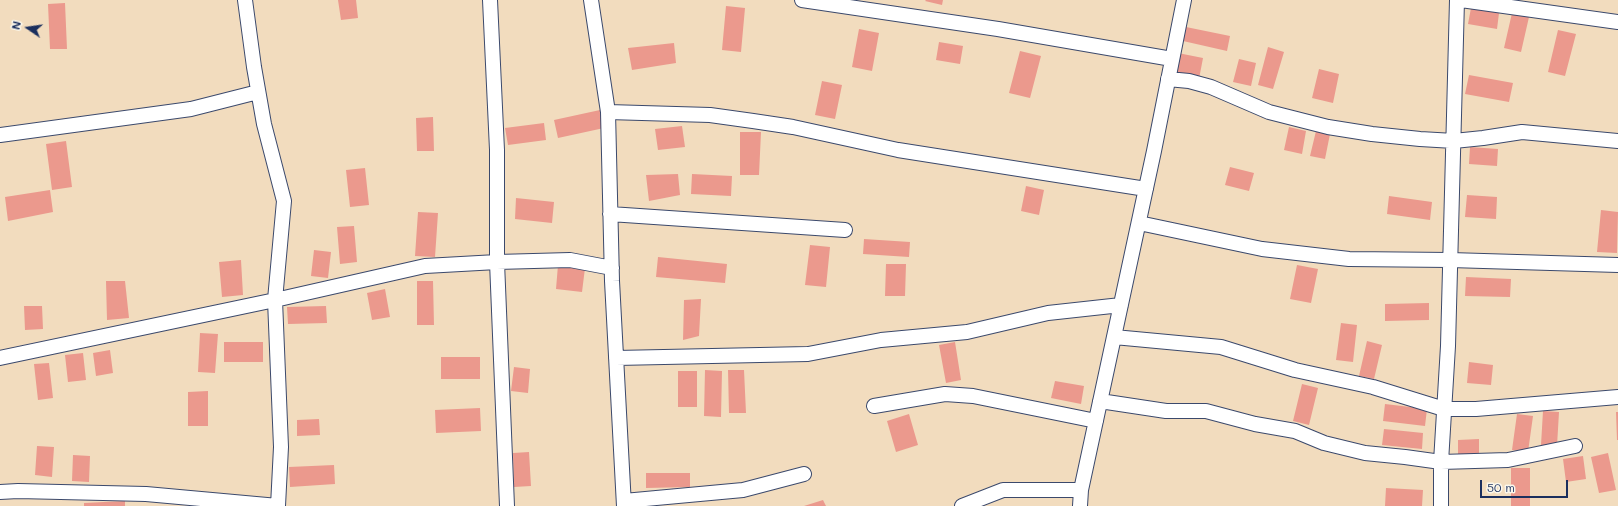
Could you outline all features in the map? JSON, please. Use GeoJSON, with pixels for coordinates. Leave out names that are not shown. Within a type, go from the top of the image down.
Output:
{"type":"FeatureCollection","features":[{"type":"Feature","properties":{"kind":"street"},"geometry":{"type":"LineString","coordinates":[[0,492],[18,490],[146,494],[278,506],[281,447],[275,300],[284,201],[264,124],[245,0]]}},
{"type":"Feature","properties":{"kind":"street"},"geometry":{"type":"LineString","coordinates":[[490,0],[497,150],[497,262],[507,506]]}},
{"type":"Feature","properties":{"kind":"street"},"geometry":{"type":"LineString","coordinates":[[590,0],[608,112],[612,268],[624,503],[743,490],[804,474]]}},
{"type":"Feature","properties":{"kind":"street"},"geometry":{"type":"LineString","coordinates":[[802,0],[998,28],[1172,59]]}},
{"type":"Feature","properties":{"kind":"street"},"geometry":{"type":"LineString","coordinates":[[1080,506],[1081,490],[1139,223],[1184,0]]}},
{"type":"Feature","properties":{"kind":"street"},"geometry":{"type":"LineString","coordinates":[[1441,506],[1440,462],[1448,346],[1457,0]]}},
{"type":"Feature","properties":{"kind":"street"},"geometry":{"type":"LineString","coordinates":[[1461,0],[1618,22]]}},
{"type":"Feature","properties":{"kind":"street"},"geometry":{"type":"LineString","coordinates":[[1168,79],[1189,81],[1211,87],[1269,112],[1328,127],[1372,134],[1420,139],[1454,140],[1483,138],[1522,132],[1618,141]]}},
{"type":"Feature","properties":{"kind":"street"},"geometry":{"type":"LineString","coordinates":[[0,135],[191,109],[258,92]]}},
{"type":"Feature","properties":{"kind":"street"},"geometry":{"type":"LineString","coordinates":[[608,112],[710,115],[753,121],[793,127],[898,150],[1146,189]]}},
{"type":"Feature","properties":{"kind":"street"},"geometry":{"type":"LineString","coordinates":[[610,214],[845,230]]}},
{"type":"Feature","properties":{"kind":"street"},"geometry":{"type":"LineString","coordinates":[[1139,223],[1262,249],[1348,259],[1450,260],[1618,265]]}},
{"type":"Feature","properties":{"kind":"street"},"geometry":{"type":"LineString","coordinates":[[0,358],[275,300],[425,266],[570,260],[612,268]]}},
{"type":"Feature","properties":{"kind":"street"},"geometry":{"type":"LineString","coordinates":[[616,358],[808,354],[881,340],[967,332],[1048,312],[1121,305]]}},
{"type":"Feature","properties":{"kind":"street"},"geometry":{"type":"LineString","coordinates":[[1114,337],[1221,347],[1294,370],[1373,387],[1444,409],[1476,409],[1618,397]]}},
{"type":"Feature","properties":{"kind":"street"},"geometry":{"type":"LineString","coordinates":[[874,406],[945,394],[973,396],[1096,421]]}},
{"type":"Feature","properties":{"kind":"street"},"geometry":{"type":"LineString","coordinates":[[1100,401],[1166,411],[1206,411],[1255,424],[1294,431],[1324,443],[1365,453],[1440,462],[1508,460],[1575,446]]}},
{"type":"Feature","properties":{"kind":"street"},"geometry":{"type":"LineString","coordinates":[[962,506],[1003,490],[1081,490]]}},
{"type":"Feature","properties":{"kind":"building"},"geometry":{"type":"Polygon","coordinates":[[[338,0],[356,0],[358,18],[341,20],[338,0]]]}},
{"type":"Feature","properties":{"kind":"building"},"geometry":{"type":"Polygon","coordinates":[[[943,0],[942,5],[925,1],[943,0]]]}},
{"type":"Feature","properties":{"kind":"building"},"geometry":{"type":"Polygon","coordinates":[[[65,3],[67,49],[50,49],[48,4],[65,3]]]}},
{"type":"Feature","properties":{"kind":"building"},"geometry":{"type":"Polygon","coordinates":[[[726,6],[745,8],[741,52],[722,50],[726,6]]]}},
{"type":"Feature","properties":{"kind":"building"},"geometry":{"type":"Polygon","coordinates":[[[1471,8],[1499,13],[1497,29],[1468,24],[1471,8]]]}},
{"type":"Feature","properties":{"kind":"building"},"geometry":{"type":"Polygon","coordinates":[[[1512,13],[1529,17],[1521,52],[1504,48],[1512,13]]]}},
{"type":"Feature","properties":{"kind":"building"},"geometry":{"type":"Polygon","coordinates":[[[1186,27],[1230,36],[1227,51],[1183,41],[1186,27]]]}},
{"type":"Feature","properties":{"kind":"building"},"geometry":{"type":"Polygon","coordinates":[[[859,29],[879,33],[872,71],[852,67],[859,29]]]}},
{"type":"Feature","properties":{"kind":"building"},"geometry":{"type":"Polygon","coordinates":[[[1558,30],[1576,34],[1565,76],[1548,72],[1558,30]]]}},
{"type":"Feature","properties":{"kind":"building"},"geometry":{"type":"Polygon","coordinates":[[[939,42],[963,46],[960,64],[936,60],[939,42]]]}},
{"type":"Feature","properties":{"kind":"building"},"geometry":{"type":"Polygon","coordinates":[[[674,43],[676,63],[632,70],[628,48],[674,43]]]}},
{"type":"Feature","properties":{"kind":"building"},"geometry":{"type":"Polygon","coordinates":[[[1268,47],[1284,52],[1273,89],[1258,85],[1268,47]]]}},
{"type":"Feature","properties":{"kind":"building"},"geometry":{"type":"Polygon","coordinates":[[[1020,51],[1041,56],[1030,98],[1009,93],[1020,51]]]}},
{"type":"Feature","properties":{"kind":"building"},"geometry":{"type":"Polygon","coordinates":[[[1178,53],[1203,58],[1199,79],[1174,74],[1178,53]]]}},
{"type":"Feature","properties":{"kind":"building"},"geometry":{"type":"Polygon","coordinates":[[[1239,59],[1256,63],[1251,86],[1233,82],[1239,59]]]}},
{"type":"Feature","properties":{"kind":"building"},"geometry":{"type":"Polygon","coordinates":[[[1319,69],[1339,74],[1333,103],[1312,98],[1319,69]]]}},
{"type":"Feature","properties":{"kind":"building"},"geometry":{"type":"Polygon","coordinates":[[[1469,75],[1513,83],[1509,102],[1465,94],[1469,75]]]}},
{"type":"Feature","properties":{"kind":"building"},"geometry":{"type":"Polygon","coordinates":[[[822,81],[842,85],[835,119],[815,115],[822,81]]]}},
{"type":"Feature","properties":{"kind":"building"},"geometry":{"type":"Polygon","coordinates":[[[600,110],[604,128],[558,138],[554,120],[600,110]]]}},
{"type":"Feature","properties":{"kind":"building"},"geometry":{"type":"Polygon","coordinates":[[[433,117],[434,151],[417,151],[416,118],[433,117]]]}},
{"type":"Feature","properties":{"kind":"building"},"geometry":{"type":"Polygon","coordinates":[[[544,123],[546,140],[508,145],[505,128],[544,123]]]}},
{"type":"Feature","properties":{"kind":"building"},"geometry":{"type":"Polygon","coordinates":[[[682,126],[685,147],[658,150],[655,129],[682,126]]]}},
{"type":"Feature","properties":{"kind":"building"},"geometry":{"type":"Polygon","coordinates":[[[1289,127],[1306,131],[1302,154],[1284,150],[1289,127]]]}},
{"type":"Feature","properties":{"kind":"building"},"geometry":{"type":"Polygon","coordinates":[[[1316,131],[1330,134],[1325,159],[1310,156],[1316,131]]]}},
{"type":"Feature","properties":{"kind":"building"},"geometry":{"type":"Polygon","coordinates":[[[740,132],[761,132],[759,175],[740,175],[740,132]]]}},
{"type":"Feature","properties":{"kind":"building"},"geometry":{"type":"Polygon","coordinates":[[[66,141],[72,187],[52,190],[46,144],[66,141]]]}},
{"type":"Feature","properties":{"kind":"building"},"geometry":{"type":"Polygon","coordinates":[[[1470,147],[1498,149],[1497,166],[1469,164],[1470,147]]]}},
{"type":"Feature","properties":{"kind":"building"},"geometry":{"type":"Polygon","coordinates":[[[1230,167],[1254,173],[1249,191],[1225,185],[1230,167]]]}},
{"type":"Feature","properties":{"kind":"building"},"geometry":{"type":"Polygon","coordinates":[[[365,168],[369,205],[350,207],[346,170],[365,168]]]}},
{"type":"Feature","properties":{"kind":"building"},"geometry":{"type":"Polygon","coordinates":[[[678,174],[680,195],[649,201],[646,175],[678,174]]]}},
{"type":"Feature","properties":{"kind":"building"},"geometry":{"type":"Polygon","coordinates":[[[692,174],[732,176],[731,196],[691,194],[692,174]]]}},
{"type":"Feature","properties":{"kind":"building"},"geometry":{"type":"Polygon","coordinates":[[[1026,186],[1044,190],[1039,215],[1021,211],[1026,186]]]}},
{"type":"Feature","properties":{"kind":"building"},"geometry":{"type":"Polygon","coordinates":[[[50,190],[53,212],[8,221],[5,197],[50,190]]]}},
{"type":"Feature","properties":{"kind":"building"},"geometry":{"type":"Polygon","coordinates":[[[1467,195],[1497,197],[1496,219],[1465,217],[1467,195]]]}},
{"type":"Feature","properties":{"kind":"building"},"geometry":{"type":"Polygon","coordinates":[[[1389,196],[1432,202],[1430,220],[1387,214],[1389,196]]]}},
{"type":"Feature","properties":{"kind":"building"},"geometry":{"type":"Polygon","coordinates":[[[516,198],[554,202],[552,223],[515,219],[516,198]]]}},
{"type":"Feature","properties":{"kind":"building"},"geometry":{"type":"Polygon","coordinates":[[[1601,210],[1618,212],[1617,253],[1597,252],[1601,210]]]}},
{"type":"Feature","properties":{"kind":"building"},"geometry":{"type":"Polygon","coordinates":[[[418,212],[438,213],[435,257],[415,256],[418,212]]]}},
{"type":"Feature","properties":{"kind":"building"},"geometry":{"type":"Polygon","coordinates":[[[354,226],[357,262],[340,264],[337,227],[354,226]]]}},
{"type":"Feature","properties":{"kind":"building"},"geometry":{"type":"Polygon","coordinates":[[[864,239],[910,242],[909,257],[863,254],[864,239]]]}},
{"type":"Feature","properties":{"kind":"building"},"geometry":{"type":"Polygon","coordinates":[[[810,245],[830,247],[826,287],[805,285],[810,245]]]}},
{"type":"Feature","properties":{"kind":"building"},"geometry":{"type":"Polygon","coordinates":[[[314,250],[331,252],[328,278],[311,276],[314,250]]]}},
{"type":"Feature","properties":{"kind":"building"},"geometry":{"type":"Polygon","coordinates":[[[658,257],[727,264],[725,283],[656,277],[658,257]]]}},
{"type":"Feature","properties":{"kind":"building"},"geometry":{"type":"Polygon","coordinates":[[[241,260],[243,295],[222,297],[219,262],[241,260]]]}},
{"type":"Feature","properties":{"kind":"building"},"geometry":{"type":"Polygon","coordinates":[[[886,264],[906,264],[905,296],[885,296],[886,264]]]}},
{"type":"Feature","properties":{"kind":"building"},"geometry":{"type":"Polygon","coordinates":[[[558,265],[585,268],[582,292],[556,289],[558,265]]]}},
{"type":"Feature","properties":{"kind":"building"},"geometry":{"type":"Polygon","coordinates":[[[1297,265],[1318,269],[1311,303],[1290,299],[1297,265]]]}},
{"type":"Feature","properties":{"kind":"building"},"geometry":{"type":"Polygon","coordinates":[[[1466,277],[1511,279],[1510,297],[1465,296],[1466,277]]]}},
{"type":"Feature","properties":{"kind":"building"},"geometry":{"type":"Polygon","coordinates":[[[106,281],[125,281],[129,318],[107,320],[106,281]]]}},
{"type":"Feature","properties":{"kind":"building"},"geometry":{"type":"Polygon","coordinates":[[[417,281],[433,281],[434,325],[417,325],[417,281]]]}},
{"type":"Feature","properties":{"kind":"building"},"geometry":{"type":"Polygon","coordinates":[[[385,289],[390,317],[372,320],[367,293],[385,289]]]}},
{"type":"Feature","properties":{"kind":"building"},"geometry":{"type":"Polygon","coordinates":[[[701,299],[699,336],[683,340],[684,300],[701,299]]]}},
{"type":"Feature","properties":{"kind":"building"},"geometry":{"type":"Polygon","coordinates":[[[1429,303],[1429,320],[1385,321],[1385,304],[1429,303]]]}},
{"type":"Feature","properties":{"kind":"building"},"geometry":{"type":"Polygon","coordinates":[[[24,306],[42,306],[43,329],[25,330],[24,306]]]}},
{"type":"Feature","properties":{"kind":"building"},"geometry":{"type":"Polygon","coordinates":[[[326,306],[327,323],[288,324],[287,307],[326,306]]]}},
{"type":"Feature","properties":{"kind":"building"},"geometry":{"type":"Polygon","coordinates":[[[1341,323],[1357,325],[1353,362],[1336,360],[1341,323]]]}},
{"type":"Feature","properties":{"kind":"building"},"geometry":{"type":"Polygon","coordinates":[[[200,333],[218,334],[215,373],[198,372],[200,333]]]}},
{"type":"Feature","properties":{"kind":"building"},"geometry":{"type":"Polygon","coordinates":[[[1367,341],[1382,345],[1374,379],[1359,376],[1367,341]]]}},
{"type":"Feature","properties":{"kind":"building"},"geometry":{"type":"Polygon","coordinates":[[[224,342],[263,342],[263,362],[224,362],[224,342]]]}},
{"type":"Feature","properties":{"kind":"building"},"geometry":{"type":"Polygon","coordinates":[[[955,342],[961,380],[946,383],[939,345],[955,342]]]}},
{"type":"Feature","properties":{"kind":"building"},"geometry":{"type":"Polygon","coordinates":[[[110,350],[113,373],[96,376],[93,353],[110,350]]]}},
{"type":"Feature","properties":{"kind":"building"},"geometry":{"type":"Polygon","coordinates":[[[83,353],[86,380],[68,382],[65,355],[83,353]]]}},
{"type":"Feature","properties":{"kind":"building"},"geometry":{"type":"Polygon","coordinates":[[[441,357],[480,357],[480,379],[441,379],[441,357]]]}},
{"type":"Feature","properties":{"kind":"building"},"geometry":{"type":"Polygon","coordinates":[[[1469,362],[1493,365],[1491,385],[1467,383],[1469,362]]]}},
{"type":"Feature","properties":{"kind":"building"},"geometry":{"type":"Polygon","coordinates":[[[49,363],[53,398],[38,400],[34,364],[49,363]]]}},
{"type":"Feature","properties":{"kind":"building"},"geometry":{"type":"Polygon","coordinates":[[[514,367],[530,369],[528,393],[511,391],[514,367]]]}},
{"type":"Feature","properties":{"kind":"building"},"geometry":{"type":"Polygon","coordinates":[[[705,370],[722,371],[721,417],[704,416],[705,370]]]}},
{"type":"Feature","properties":{"kind":"building"},"geometry":{"type":"Polygon","coordinates":[[[728,370],[744,370],[746,413],[729,413],[728,370]]]}},
{"type":"Feature","properties":{"kind":"building"},"geometry":{"type":"Polygon","coordinates":[[[678,371],[697,371],[697,407],[678,407],[678,371]]]}},
{"type":"Feature","properties":{"kind":"building"},"geometry":{"type":"Polygon","coordinates":[[[1055,381],[1084,386],[1081,404],[1051,398],[1055,381]]]}},
{"type":"Feature","properties":{"kind":"building"},"geometry":{"type":"Polygon","coordinates":[[[1302,384],[1318,388],[1309,425],[1293,421],[1302,384]]]}},
{"type":"Feature","properties":{"kind":"building"},"geometry":{"type":"Polygon","coordinates":[[[208,391],[208,426],[188,426],[188,392],[208,391]]]}},
{"type":"Feature","properties":{"kind":"building"},"geometry":{"type":"Polygon","coordinates":[[[1385,404],[1427,409],[1425,426],[1383,421],[1385,404]]]}},
{"type":"Feature","properties":{"kind":"building"},"geometry":{"type":"Polygon","coordinates":[[[480,408],[481,431],[436,433],[435,410],[480,408]]]}},
{"type":"Feature","properties":{"kind":"building"},"geometry":{"type":"Polygon","coordinates":[[[1543,411],[1559,412],[1557,446],[1541,445],[1543,411]]]}},
{"type":"Feature","properties":{"kind":"building"},"geometry":{"type":"Polygon","coordinates":[[[1616,412],[1618,412],[1618,440],[1617,440],[1616,412]]]}},
{"type":"Feature","properties":{"kind":"building"},"geometry":{"type":"Polygon","coordinates":[[[909,414],[918,445],[896,452],[887,421],[909,414]]]}},
{"type":"Feature","properties":{"kind":"building"},"geometry":{"type":"Polygon","coordinates":[[[1517,414],[1533,416],[1528,452],[1512,450],[1517,414]]]}},
{"type":"Feature","properties":{"kind":"building"},"geometry":{"type":"Polygon","coordinates":[[[319,419],[320,435],[297,436],[297,420],[319,419]]]}},
{"type":"Feature","properties":{"kind":"building"},"geometry":{"type":"Polygon","coordinates":[[[1384,429],[1423,433],[1422,449],[1382,445],[1384,429]]]}},
{"type":"Feature","properties":{"kind":"building"},"geometry":{"type":"Polygon","coordinates":[[[1479,439],[1479,459],[1458,459],[1458,440],[1479,439]]]}},
{"type":"Feature","properties":{"kind":"building"},"geometry":{"type":"Polygon","coordinates":[[[37,446],[54,447],[52,477],[35,475],[37,446]]]}},
{"type":"Feature","properties":{"kind":"building"},"geometry":{"type":"Polygon","coordinates":[[[529,452],[531,486],[514,487],[513,453],[529,452]]]}},
{"type":"Feature","properties":{"kind":"building"},"geometry":{"type":"Polygon","coordinates":[[[1608,453],[1616,490],[1599,493],[1591,457],[1608,453]]]}},
{"type":"Feature","properties":{"kind":"building"},"geometry":{"type":"Polygon","coordinates":[[[73,455],[90,456],[89,482],[72,481],[73,455]]]}},
{"type":"Feature","properties":{"kind":"building"},"geometry":{"type":"Polygon","coordinates":[[[1583,456],[1586,479],[1566,482],[1563,459],[1583,456]]]}},
{"type":"Feature","properties":{"kind":"building"},"geometry":{"type":"Polygon","coordinates":[[[334,465],[335,484],[290,487],[289,467],[334,465]]]}},
{"type":"Feature","properties":{"kind":"building"},"geometry":{"type":"Polygon","coordinates":[[[1511,468],[1530,468],[1530,506],[1511,506],[1511,468]]]}},
{"type":"Feature","properties":{"kind":"building"},"geometry":{"type":"Polygon","coordinates":[[[646,473],[690,473],[690,487],[646,488],[646,473]]]}},
{"type":"Feature","properties":{"kind":"building"},"geometry":{"type":"Polygon","coordinates":[[[1386,488],[1423,490],[1422,506],[1385,506],[1386,488]]]}},
{"type":"Feature","properties":{"kind":"building"},"geometry":{"type":"Polygon","coordinates":[[[823,500],[826,506],[804,506],[823,500]]]}},
{"type":"Feature","properties":{"kind":"building"},"geometry":{"type":"Polygon","coordinates":[[[125,501],[125,506],[84,506],[84,503],[125,501]]]}}]}
